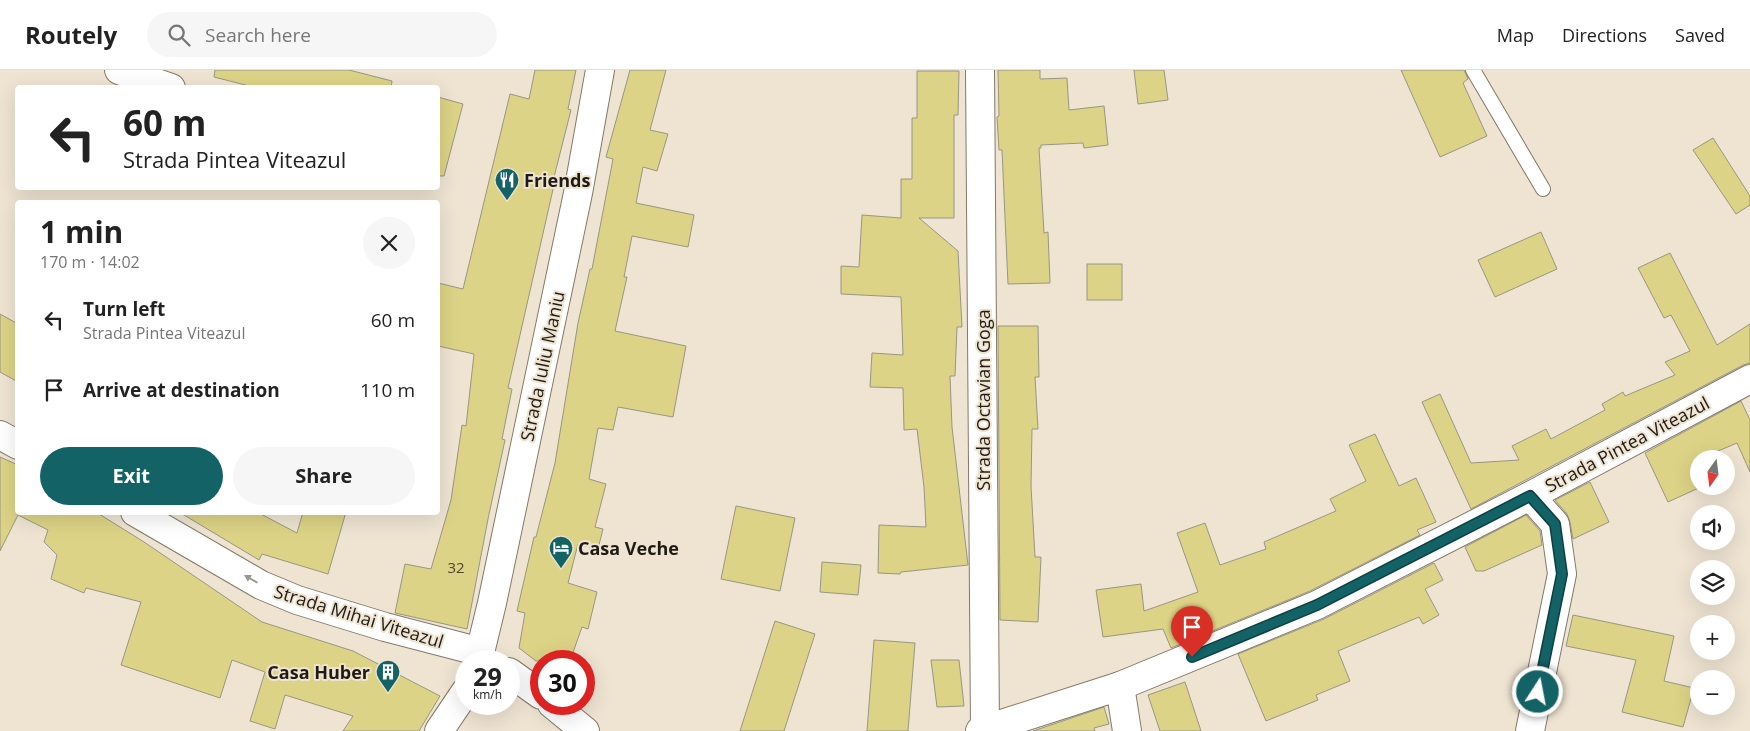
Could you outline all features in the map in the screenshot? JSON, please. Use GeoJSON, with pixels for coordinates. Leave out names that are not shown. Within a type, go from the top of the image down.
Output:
{"type":"FeatureCollection","features":[{"type":"Feature","properties":{"kind":"street"},"geometry":{"type":"LineString","coordinates":[[119,70],[162,85]]}},
{"type":"Feature","properties":{"kind":"street","name":"Strada Iuliu Maniu"},"geometry":{"type":"LineString","coordinates":[[486,650],[578,193],[600,70]]}},
{"type":"Feature","properties":{"kind":"street","name":"Strada Octavian Goga"},"geometry":{"type":"LineString","coordinates":[[980,70],[982,730]]}},
{"type":"Feature","properties":{"kind":"street","name":"Strada Pintea Viteazul"},"geometry":{"type":"LineString","coordinates":[[982,730],[1120,686],[1317,605],[1530,496],[1750,379]]}},
{"type":"Feature","properties":{"kind":"street"},"geometry":{"type":"LineString","coordinates":[[0,435],[15,443]]}},
{"type":"Feature","properties":{"kind":"street"},"geometry":{"type":"LineString","coordinates":[[1530,496],[1555,524],[1562,574],[1530,731]]}},
{"type":"Feature","properties":{"kind":"street","name":"Strada Mihai Viteazul"},"geometry":{"type":"LineString","coordinates":[[140,515],[261,585],[297,600],[458,650]]}},
{"type":"Feature","properties":{"kind":"street"},"geometry":{"type":"LineString","coordinates":[[1120,686],[1127,731]]}},
{"type":"Feature","properties":{"kind":"street"},"geometry":{"type":"LineString","coordinates":[[439,731],[455,707]]}},
{"type":"Feature","properties":{"kind":"street"},"geometry":{"type":"LineString","coordinates":[[565,715],[585,731]]}},
{"type":"Feature","properties":{"kind":"lane"},"geometry":{"type":"LineString","coordinates":[[1473,70],[1543,188]]}},
{"type":"Feature","properties":{"kind":"building"},"geometry":{"type":"Polygon","coordinates":[[[215,70],[349,70],[392,81],[391,85],[245,85],[214,77],[215,70]]]}},
{"type":"Feature","properties":{"kind":"building"},"geometry":{"type":"Polygon","coordinates":[[[535,70],[576,70],[568,109],[571,110],[552,185],[554,185],[508,388],[512,389],[502,439],[505,440],[467,629],[395,613],[405,564],[431,569],[451,500],[462,425],[466,426],[474,354],[440,346],[440,283],[463,289],[510,94],[529,99],[535,70]]]}},
{"type":"Feature","properties":{"kind":"building"},"geometry":{"type":"Polygon","coordinates":[[[630,70],[666,70],[650,130],[668,134],[657,171],[643,167],[636,203],[694,215],[688,247],[632,236],[624,277],[627,277],[615,331],[686,346],[673,417],[618,407],[613,430],[598,428],[589,479],[606,484],[595,527],[603,529],[598,549],[578,544],[568,583],[597,592],[588,629],[582,627],[574,650],[530,650],[530,656],[519,648],[525,613],[517,611],[534,537],[536,537],[555,463],[578,323],[590,269],[592,269],[613,159],[606,157],[630,70]]]}},
{"type":"Feature","properties":{"kind":"building"},"geometry":{"type":"Polygon","coordinates":[[[998,70],[1040,70],[1040,79],[1067,78],[1069,110],[1104,106],[1108,145],[1084,148],[1083,143],[1041,145],[1041,148],[1039,148],[1044,233],[1048,232],[1050,283],[1008,284],[1002,150],[999,150],[997,117],[999,116],[998,70]]]}},
{"type":"Feature","properties":{"kind":"building"},"geometry":{"type":"Polygon","coordinates":[[[1134,70],[1164,70],[1168,100],[1138,104],[1134,70]]]}},
{"type":"Feature","properties":{"kind":"building"},"geometry":{"type":"Polygon","coordinates":[[[1401,70],[1464,70],[1468,79],[1463,83],[1487,136],[1440,157],[1401,70]]]}},
{"type":"Feature","properties":{"kind":"building"},"geometry":{"type":"Polygon","coordinates":[[[917,71],[959,71],[958,115],[954,115],[954,218],[919,218],[958,251],[962,327],[957,327],[955,376],[950,376],[952,427],[968,565],[901,572],[900,574],[878,573],[879,525],[926,527],[924,487],[917,429],[904,430],[903,388],[870,387],[872,353],[903,355],[901,297],[841,294],[841,266],[859,267],[862,215],[901,218],[901,179],[912,179],[912,118],[917,118],[917,71]]]}},
{"type":"Feature","properties":{"kind":"building"},"geometry":{"type":"Polygon","coordinates":[[[440,98],[463,104],[444,176],[440,176],[440,98]]]}},
{"type":"Feature","properties":{"kind":"building"},"geometry":{"type":"Polygon","coordinates":[[[1713,138],[1750,196],[1750,205],[1736,214],[1693,150],[1713,138]]]}},
{"type":"Feature","properties":{"kind":"building"},"geometry":{"type":"Polygon","coordinates":[[[1541,232],[1557,269],[1495,297],[1478,260],[1541,232]]]}},
{"type":"Feature","properties":{"kind":"building"},"geometry":{"type":"Polygon","coordinates":[[[1670,253],[1717,345],[1750,324],[1750,363],[1471,509],[1422,402],[1440,394],[1471,463],[1519,460],[1512,446],[1546,429],[1551,439],[1605,410],[1602,404],[1623,392],[1625,396],[1675,375],[1665,362],[1690,351],[1671,315],[1664,318],[1638,268],[1670,253]]]}},
{"type":"Feature","properties":{"kind":"building"},"geometry":{"type":"Polygon","coordinates":[[[1087,264],[1122,264],[1122,300],[1087,300],[1087,264]]]}},
{"type":"Feature","properties":{"kind":"building"},"geometry":{"type":"Polygon","coordinates":[[[0,314],[15,322],[15,380],[0,372],[0,314]]]}},
{"type":"Feature","properties":{"kind":"building"},"geometry":{"type":"Polygon","coordinates":[[[998,326],[1038,326],[1039,377],[1035,377],[1038,429],[1032,429],[1031,486],[1035,557],[1041,557],[1038,622],[1000,620],[998,326]]]}},
{"type":"Feature","properties":{"kind":"building"},"geometry":{"type":"Polygon","coordinates":[[[1741,401],[1750,420],[1750,472],[1737,443],[1720,450],[1690,450],[1690,492],[1668,502],[1645,453],[1741,401]]]}},
{"type":"Feature","properties":{"kind":"building"},"geometry":{"type":"Polygon","coordinates":[[[1375,434],[1399,486],[1416,478],[1436,522],[1417,530],[1420,535],[1310,591],[1171,648],[1163,629],[1103,637],[1096,590],[1141,584],[1144,611],[1198,592],[1177,533],[1205,523],[1220,565],[1266,549],[1264,542],[1336,511],[1330,499],[1366,481],[1349,445],[1375,434]]]}},
{"type":"Feature","properties":{"kind":"building"},"geometry":{"type":"Polygon","coordinates":[[[0,457],[15,464],[15,515],[18,515],[0,551],[0,457]]]}},
{"type":"Feature","properties":{"kind":"building"},"geometry":{"type":"Polygon","coordinates":[[[1590,482],[1609,522],[1573,539],[1567,514],[1555,500],[1590,482]]]}},
{"type":"Feature","properties":{"kind":"building"},"geometry":{"type":"Polygon","coordinates":[[[736,506],[795,518],[780,591],[721,579],[736,506]]]}},
{"type":"Feature","properties":{"kind":"building"},"geometry":{"type":"Polygon","coordinates":[[[18,515],[101,515],[262,622],[353,651],[440,696],[419,731],[343,731],[353,716],[285,695],[275,729],[250,721],[265,672],[232,660],[220,698],[121,665],[141,602],[86,588],[84,593],[51,579],[57,555],[44,542],[48,530],[18,515]]]}},
{"type":"Feature","properties":{"kind":"building"},"geometry":{"type":"Polygon","coordinates":[[[184,515],[263,515],[297,533],[302,515],[345,515],[328,574],[262,554],[259,560],[184,515]]]}},
{"type":"Feature","properties":{"kind":"building"},"geometry":{"type":"Polygon","coordinates":[[[1526,515],[1540,531],[1542,545],[1484,571],[1476,571],[1465,547],[1526,515]]]}},
{"type":"Feature","properties":{"kind":"building"},"geometry":{"type":"Polygon","coordinates":[[[822,562],[861,565],[858,595],[820,592],[822,562]]]}},
{"type":"Feature","properties":{"kind":"building"},"geometry":{"type":"Polygon","coordinates":[[[1434,563],[1443,580],[1425,589],[1439,615],[1423,624],[1419,617],[1338,651],[1350,681],[1316,695],[1318,700],[1266,721],[1238,654],[1324,619],[1434,563]]]}},
{"type":"Feature","properties":{"kind":"building"},"geometry":{"type":"Polygon","coordinates":[[[1573,615],[1674,636],[1664,681],[1690,687],[1690,702],[1683,727],[1622,712],[1636,660],[1566,646],[1573,615]]]}},
{"type":"Feature","properties":{"kind":"building"},"geometry":{"type":"Polygon","coordinates":[[[775,621],[815,634],[784,731],[740,731],[775,621]]]}},
{"type":"Feature","properties":{"kind":"building"},"geometry":{"type":"Polygon","coordinates":[[[874,640],[915,643],[908,731],[867,731],[874,640]]]}},
{"type":"Feature","properties":{"kind":"building"},"geometry":{"type":"Polygon","coordinates":[[[931,660],[959,660],[964,706],[937,707],[931,660]]]}},
{"type":"Feature","properties":{"kind":"building"},"geometry":{"type":"Polygon","coordinates":[[[1185,682],[1201,731],[1160,731],[1148,695],[1185,682]]]}},
{"type":"Feature","properties":{"kind":"building"},"geometry":{"type":"Polygon","coordinates":[[[1104,707],[1109,724],[1094,728],[1095,731],[1033,731],[1104,707]]]}},
{"type":"Feature","properties":{"kind":"place","name":"Friends"},"geometry":{"type":"Point","coordinates":[507,201]}},
{"type":"Feature","properties":{"kind":"place","name":"Casa Veche"},"geometry":{"type":"Point","coordinates":[561,569]}},
{"type":"Feature","properties":{"kind":"place","name":"Casa Huber"},"geometry":{"type":"Point","coordinates":[388,693]}},
{"type":"Feature","properties":{"kind":"route"},"geometry":{"type":"LineString","coordinates":[[1192,657],[1317,605],[1530,496],[1555,524],[1562,574],[1538,692]]}}]}
